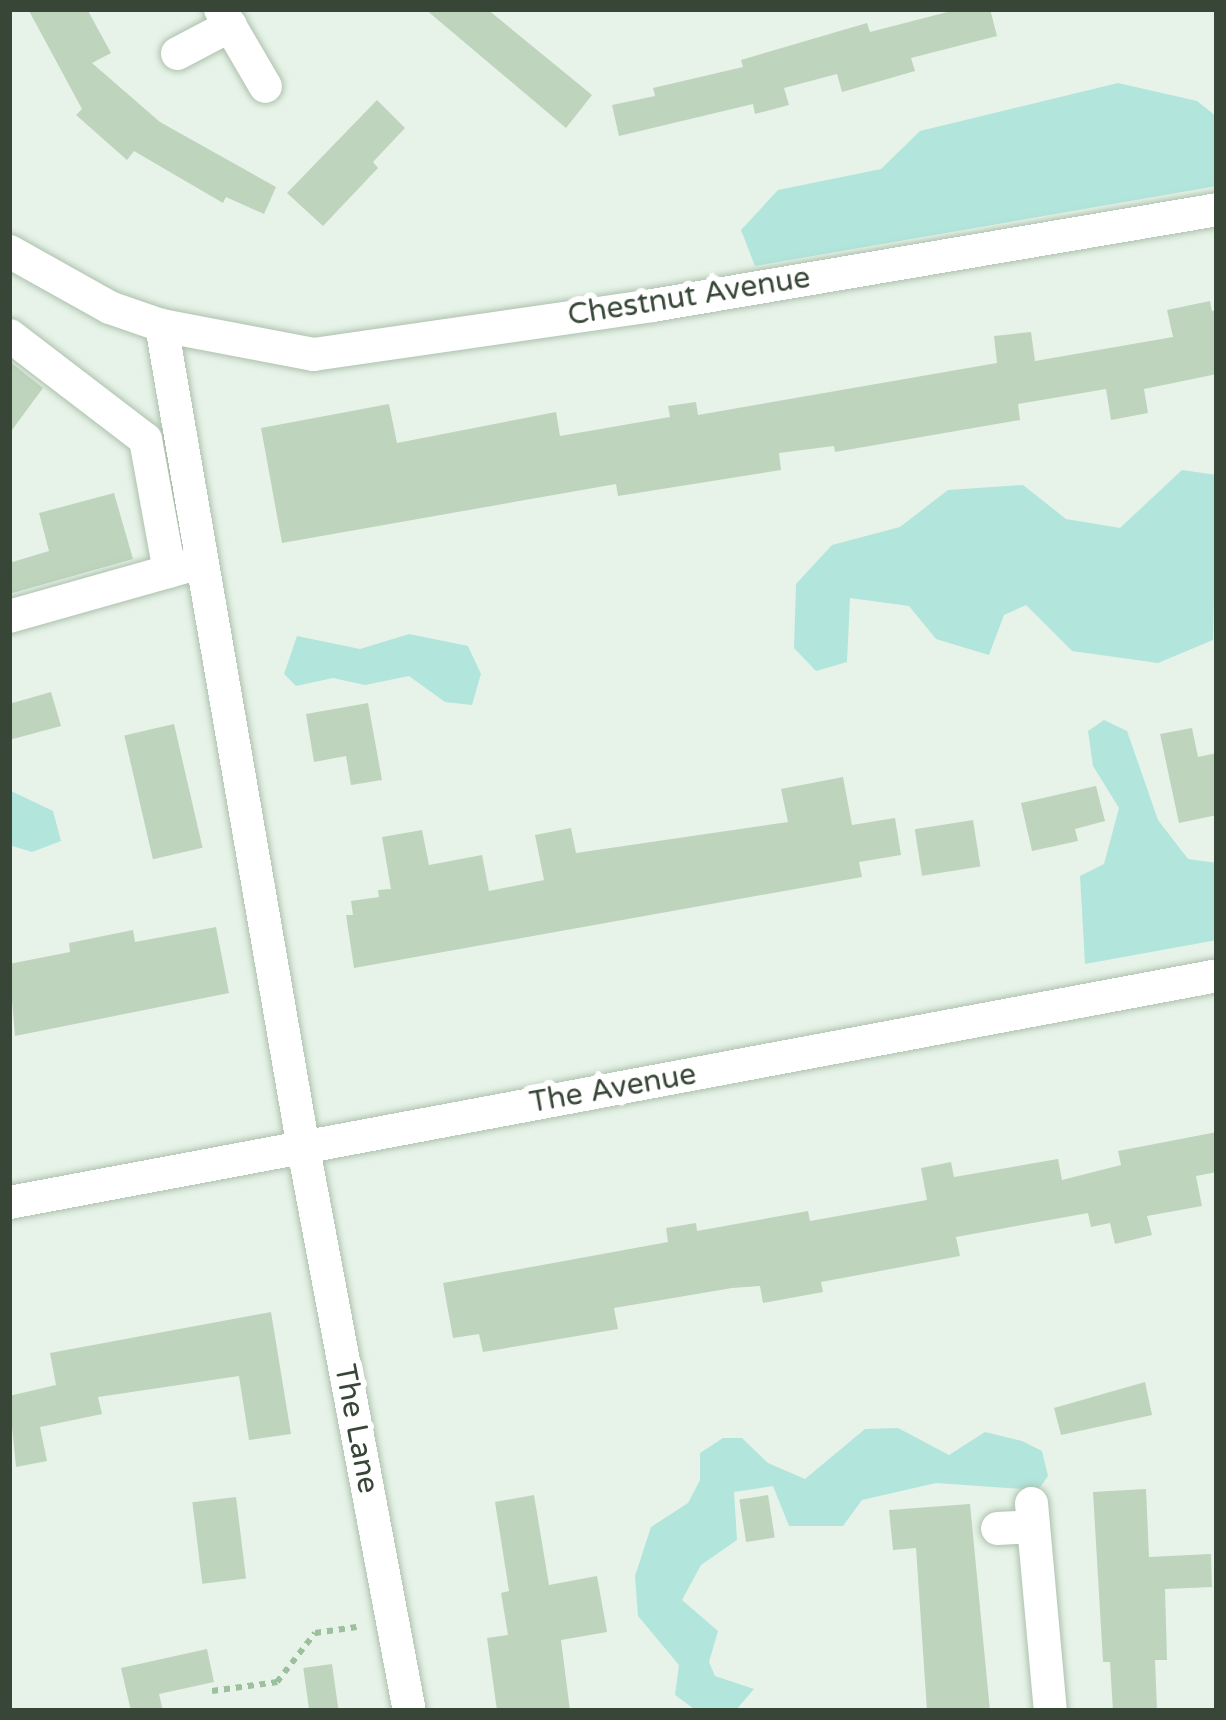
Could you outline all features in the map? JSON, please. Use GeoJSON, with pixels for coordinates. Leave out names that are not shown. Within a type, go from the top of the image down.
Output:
{"type":"FeatureCollection","features":[{"type":"Feature","properties":{"kind":"street"},"geometry":{"type":"LineString","coordinates":[[177,53],[225,17],[265,86]]}},
{"type":"Feature","properties":{"kind":"street","name":"Chestnut Avenue"},"geometry":{"type":"LineString","coordinates":[[9,250],[109,308],[161,325],[314,354],[652,305],[1217,209]]}},
{"type":"Feature","properties":{"kind":"street"},"geometry":{"type":"LineString","coordinates":[[161,325],[185,566],[303,1148]]}},
{"type":"Feature","properties":{"kind":"street"},"geometry":{"type":"LineString","coordinates":[[9,335],[145,440],[185,566]]}},
{"type":"Feature","properties":{"kind":"street"},"geometry":{"type":"LineString","coordinates":[[9,616],[185,566]]}},
{"type":"Feature","properties":{"kind":"street","name":"The Avenue"},"geometry":{"type":"LineString","coordinates":[[9,1202],[1217,976]]}},
{"type":"Feature","properties":{"kind":"street","name":"The Lane"},"geometry":{"type":"LineString","coordinates":[[303,1148],[409,1711]]}},
{"type":"Feature","properties":{"kind":"street"},"geometry":{"type":"LineString","coordinates":[[997,1528],[1032,1514],[1050,1711]]}},
{"type":"Feature","properties":{"kind":"path"},"geometry":{"type":"LineString","coordinates":[[212,1691],[277,1682],[315,1634],[392,1622]]}},
{"type":"Feature","properties":{"kind":"shaded area"},"geometry":{"type":"Polygon","coordinates":[[[1118,83],[1197,101],[1217,117],[1217,186],[755,266],[741,230],[778,190],[881,169],[920,131],[1118,83]]]}},
{"type":"Feature","properties":{"kind":"shaded area"},"geometry":{"type":"Polygon","coordinates":[[[1182,470],[1217,475],[1213,640],[1158,663],[1072,651],[1026,605],[1004,615],[989,655],[936,639],[909,606],[850,598],[847,662],[816,671],[794,648],[796,584],[832,545],[900,527],[948,490],[1023,485],[1066,519],[1120,528],[1182,470]]]}},
{"type":"Feature","properties":{"kind":"shaded area"},"geometry":{"type":"Polygon","coordinates":[[[409,634],[468,646],[481,674],[472,705],[445,702],[409,676],[365,685],[333,678],[296,686],[284,674],[297,636],[360,649],[409,634]]]}},
{"type":"Feature","properties":{"kind":"shaded area"},"geometry":{"type":"Polygon","coordinates":[[[1104,720],[1127,731],[1158,820],[1188,859],[1217,863],[1217,940],[1085,964],[1080,876],[1104,864],[1119,808],[1093,766],[1088,731],[1104,720]]]}},
{"type":"Feature","properties":{"kind":"shaded area"},"geometry":{"type":"Polygon","coordinates":[[[9,790],[53,811],[61,841],[32,852],[9,845],[9,790]]]}},
{"type":"Feature","properties":{"kind":"shaded area"},"geometry":{"type":"Polygon","coordinates":[[[898,1428],[949,1455],[985,1432],[1022,1441],[1042,1451],[1048,1476],[1038,1490],[936,1483],[862,1500],[843,1526],[789,1526],[773,1486],[734,1492],[737,1540],[701,1565],[682,1600],[718,1631],[709,1662],[715,1676],[754,1689],[735,1711],[697,1711],[675,1695],[679,1665],[638,1616],[635,1576],[651,1527],[688,1503],[700,1480],[700,1453],[723,1438],[742,1438],[768,1463],[805,1479],[865,1429],[898,1428]]]}},
{"type":"Feature","properties":{"kind":"building"},"geometry":{"type":"Polygon","coordinates":[[[28,9],[87,9],[111,53],[92,63],[160,122],[276,187],[264,214],[226,197],[223,203],[134,151],[127,160],[76,115],[82,109],[28,9]]]}},
{"type":"Feature","properties":{"kind":"building"},"geometry":{"type":"Polygon","coordinates":[[[425,9],[487,9],[592,95],[566,128],[425,9]]]}},
{"type":"Feature","properties":{"kind":"building"},"geometry":{"type":"Polygon","coordinates":[[[959,9],[990,9],[997,36],[911,58],[915,71],[842,92],[837,74],[784,88],[789,105],[755,114],[753,104],[619,136],[612,105],[655,96],[653,88],[743,67],[741,60],[867,23],[870,32],[959,9]]]}},
{"type":"Feature","properties":{"kind":"building"},"geometry":{"type":"Polygon","coordinates":[[[377,100],[405,128],[373,162],[378,168],[323,226],[287,193],[377,100]]]}},
{"type":"Feature","properties":{"kind":"building"},"geometry":{"type":"Polygon","coordinates":[[[1210,301],[1212,311],[1217,310],[1217,374],[1144,389],[1148,413],[1111,420],[1106,389],[1018,404],[1020,420],[835,452],[834,446],[779,453],[781,470],[618,496],[616,484],[282,543],[261,428],[389,404],[397,443],[556,412],[560,436],[670,417],[668,406],[696,402],[698,415],[997,363],[994,336],[1031,332],[1035,361],[1173,337],[1167,310],[1210,301]]]}},
{"type":"Feature","properties":{"kind":"building"},"geometry":{"type":"Polygon","coordinates":[[[9,361],[43,388],[9,434],[9,361]]]}},
{"type":"Feature","properties":{"kind":"building"},"geometry":{"type":"Polygon","coordinates":[[[114,493],[133,559],[9,594],[9,563],[49,551],[39,513],[114,493]]]}},
{"type":"Feature","properties":{"kind":"building"},"geometry":{"type":"Polygon","coordinates":[[[51,692],[61,726],[9,740],[9,704],[51,692]]]}},
{"type":"Feature","properties":{"kind":"building"},"geometry":{"type":"Polygon","coordinates":[[[368,703],[382,780],[351,785],[346,756],[314,762],[306,714],[368,703]]]}},
{"type":"Feature","properties":{"kind":"building"},"geometry":{"type":"Polygon","coordinates":[[[174,724],[203,848],[153,859],[124,735],[174,724]]]}},
{"type":"Feature","properties":{"kind":"building"},"geometry":{"type":"Polygon","coordinates":[[[1192,728],[1198,757],[1217,753],[1217,815],[1179,823],[1160,734],[1192,728]]]}},
{"type":"Feature","properties":{"kind":"building"},"geometry":{"type":"Polygon","coordinates":[[[843,777],[852,825],[895,818],[901,855],[859,862],[862,877],[354,968],[346,915],[353,915],[351,901],[379,897],[378,890],[391,889],[382,837],[422,830],[429,865],[482,855],[489,891],[544,880],[535,835],[571,828],[576,853],[788,822],[781,789],[843,777]]]}},
{"type":"Feature","properties":{"kind":"building"},"geometry":{"type":"Polygon","coordinates":[[[1096,786],[1105,821],[1075,829],[1078,841],[1032,851],[1021,803],[1096,786]]]}},
{"type":"Feature","properties":{"kind":"building"},"geometry":{"type":"Polygon","coordinates":[[[973,820],[980,866],[922,876],[915,829],[973,820]]]}},
{"type":"Feature","properties":{"kind":"building"},"geometry":{"type":"Polygon","coordinates":[[[216,927],[229,993],[15,1036],[9,964],[70,952],[69,943],[133,930],[135,942],[216,927]]]}},
{"type":"Feature","properties":{"kind":"building"},"geometry":{"type":"Polygon","coordinates":[[[1217,1132],[1217,1172],[1196,1176],[1202,1206],[1147,1216],[1152,1235],[1115,1244],[1110,1223],[1091,1227],[1088,1213],[956,1237],[960,1256],[821,1282],[823,1292],[763,1303],[760,1286],[732,1288],[614,1308],[618,1329],[483,1352],[479,1334],[453,1338],[443,1283],[668,1242],[666,1228],[696,1223],[697,1231],[808,1211],[810,1221],[927,1200],[921,1168],[951,1162],[954,1177],[1058,1159],[1062,1180],[1121,1165],[1118,1151],[1217,1132]]]}},
{"type":"Feature","properties":{"kind":"building"},"geometry":{"type":"Polygon","coordinates":[[[271,1312],[291,1434],[249,1440],[239,1376],[98,1397],[102,1414],[40,1427],[47,1461],[16,1467],[9,1396],[56,1385],[50,1353],[271,1312]]]}},
{"type":"Feature","properties":{"kind":"building"},"geometry":{"type":"Polygon","coordinates":[[[1145,1382],[1152,1415],[1061,1435],[1054,1408],[1145,1382]]]}},
{"type":"Feature","properties":{"kind":"building"},"geometry":{"type":"Polygon","coordinates":[[[1146,1489],[1149,1557],[1211,1554],[1212,1587],[1165,1589],[1167,1660],[1155,1660],[1157,1711],[1113,1711],[1110,1662],[1103,1662],[1093,1492],[1146,1489]]]}},
{"type":"Feature","properties":{"kind":"building"},"geometry":{"type":"Polygon","coordinates":[[[534,1495],[549,1585],[597,1576],[607,1632],[561,1640],[570,1711],[497,1711],[487,1638],[508,1635],[501,1593],[509,1591],[495,1502],[534,1495]]]}},
{"type":"Feature","properties":{"kind":"building"},"geometry":{"type":"Polygon","coordinates":[[[768,1495],[775,1537],[746,1542],[739,1500],[768,1495]]]}},
{"type":"Feature","properties":{"kind":"building"},"geometry":{"type":"Polygon","coordinates":[[[236,1497],[246,1578],[202,1584],[192,1502],[236,1497]]]}},
{"type":"Feature","properties":{"kind":"building"},"geometry":{"type":"Polygon","coordinates":[[[970,1504],[990,1711],[927,1711],[916,1548],[893,1550],[889,1510],[970,1504]]]}},
{"type":"Feature","properties":{"kind":"building"},"geometry":{"type":"Polygon","coordinates":[[[207,1649],[214,1682],[159,1694],[163,1711],[131,1711],[121,1668],[207,1649]]]}},
{"type":"Feature","properties":{"kind":"building"},"geometry":{"type":"Polygon","coordinates":[[[332,1664],[339,1711],[309,1711],[303,1668],[332,1664]]]}}]}
